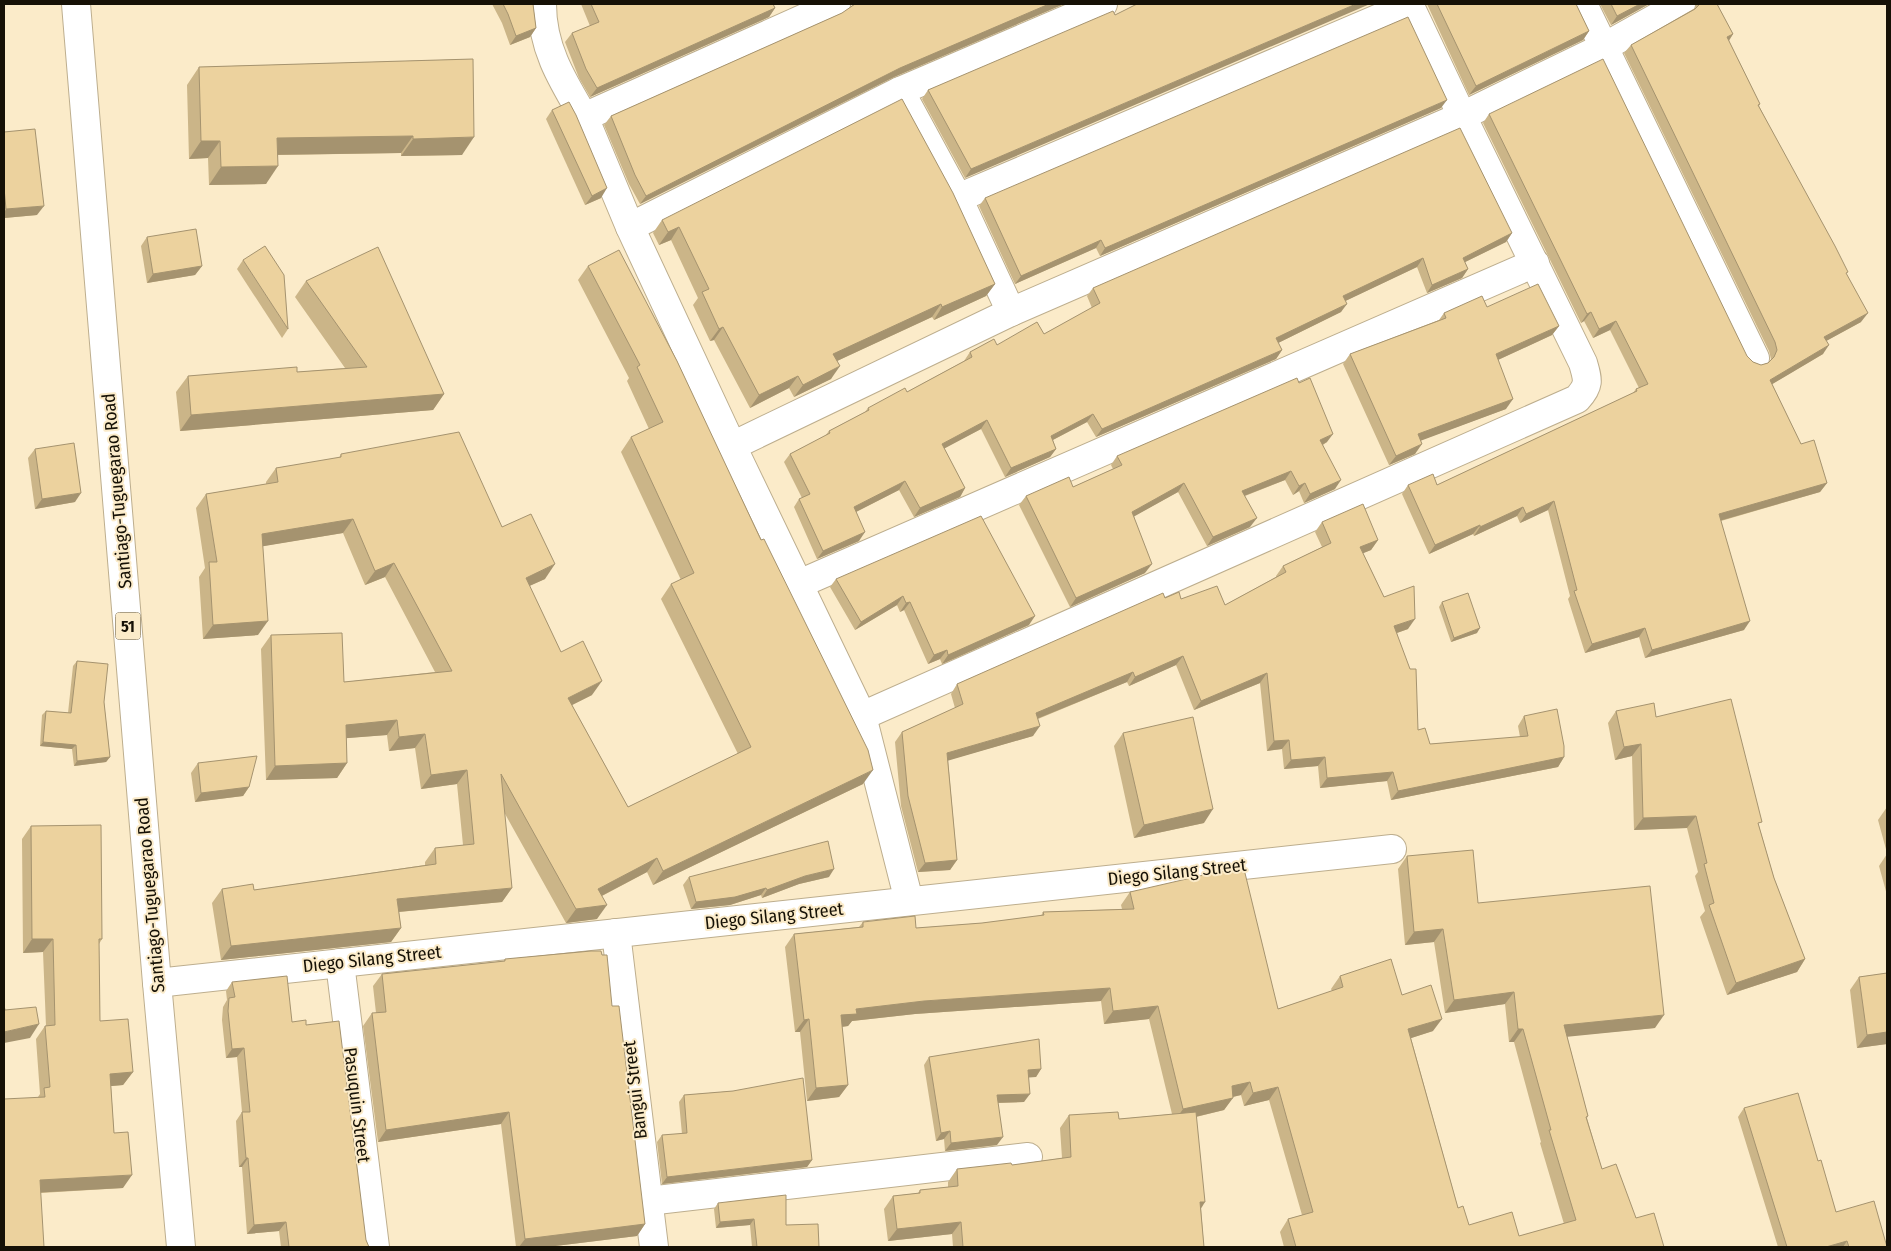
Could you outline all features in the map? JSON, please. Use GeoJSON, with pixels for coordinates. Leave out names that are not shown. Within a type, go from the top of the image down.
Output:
{"type":"FeatureCollection","features":[{"type":"Feature","properties":{"kind":"main road","name":"Santiago-Tuguegarao Road"},"geometry":{"type":"LineString","coordinates":[[76,4],[157,984],[181,1247]]}},
{"type":"Feature","properties":{"kind":"main road"},"geometry":{"type":"LineString","coordinates":[[542,4],[547,44],[558,72],[584,117],[630,227],[732,446],[862,716],[909,901]]}},
{"type":"Feature","properties":{"kind":"main road"},"geometry":{"type":"LineString","coordinates":[[584,117],[836,4]]}},
{"type":"Feature","properties":{"kind":"main road"},"geometry":{"type":"LineString","coordinates":[[630,227],[900,91],[1103,4]]}},
{"type":"Feature","properties":{"kind":"main road"},"geometry":{"type":"LineString","coordinates":[[862,716],[1577,398],[1586,390],[1588,378],[1583,363],[1462,116],[1410,4],[958,198]]}},
{"type":"Feature","properties":{"kind":"main road"},"geometry":{"type":"LineString","coordinates":[[1583,4],[1755,358]]}},
{"type":"Feature","properties":{"kind":"main road"},"geometry":{"type":"LineString","coordinates":[[732,446],[1011,312],[1462,116],[1604,47],[1681,4]]}},
{"type":"Feature","properties":{"kind":"main road"},"geometry":{"type":"LineString","coordinates":[[900,91],[958,198],[1011,312]]}},
{"type":"Feature","properties":{"kind":"main road"},"geometry":{"type":"LineString","coordinates":[[799,584],[1535,262]]}},
{"type":"Feature","properties":{"kind":"main road","name":"Diego Silang Street"},"geometry":{"type":"LineString","coordinates":[[157,984],[340,962],[1392,850]]}},
{"type":"Feature","properties":{"kind":"main road","name":"Bangui Street"},"geometry":{"type":"LineString","coordinates":[[616,933],[654,1247]]}},
{"type":"Feature","properties":{"kind":"main road","name":"Pasuquin Street"},"geometry":{"type":"LineString","coordinates":[[340,962],[375,1247]]}},
{"type":"Feature","properties":{"kind":"main road"},"geometry":{"type":"LineString","coordinates":[[648,1201],[1028,1157]]}},
{"type":"Feature","properties":{"kind":"building"},"geometry":{"type":"Polygon","coordinates":[[[503,4],[533,4],[536,28],[516,36],[503,4]]]}},
{"type":"Feature","properties":{"kind":"building"},"geometry":{"type":"Polygon","coordinates":[[[591,4],[773,4],[775,8],[597,88],[586,69],[572,33],[599,22],[591,4]]]}},
{"type":"Feature","properties":{"kind":"building"},"geometry":{"type":"Polygon","coordinates":[[[855,4],[1049,4],[900,68],[646,196],[635,175],[611,116],[842,13],[855,4]]]}},
{"type":"Feature","properties":{"kind":"building"},"geometry":{"type":"Polygon","coordinates":[[[1137,4],[1356,4],[971,169],[928,90],[1113,11],[1115,15],[1137,4]]]}},
{"type":"Feature","properties":{"kind":"building"},"geometry":{"type":"Polygon","coordinates":[[[1437,4],[1576,4],[1589,31],[1476,86],[1437,4]]]}},
{"type":"Feature","properties":{"kind":"building"},"geometry":{"type":"Polygon","coordinates":[[[1611,4],[1640,4],[1617,16],[1611,4]]]}},
{"type":"Feature","properties":{"kind":"building"},"geometry":{"type":"Polygon","coordinates":[[[1700,4],[1717,4],[1733,34],[1727,37],[1760,104],[1758,105],[1835,246],[1848,272],[1846,273],[1868,313],[1824,337],[1829,345],[1770,380],[1801,444],[1814,440],[1827,483],[1719,514],[1750,621],[1652,650],[1645,628],[1592,644],[1574,591],[1577,590],[1554,501],[1526,514],[1523,507],[1435,545],[1408,485],[1433,474],[1437,485],[1637,391],[1636,389],[1648,384],[1616,321],[1599,329],[1591,312],[1587,314],[1489,114],[1603,59],[1747,356],[1753,362],[1761,365],[1768,363],[1774,357],[1777,350],[1775,342],[1631,45],[1695,9],[1700,4]]]}},
{"type":"Feature","properties":{"kind":"building"},"geometry":{"type":"Polygon","coordinates":[[[1408,17],[1447,100],[1105,248],[1101,240],[1021,276],[985,198],[1408,17]]]}},
{"type":"Feature","properties":{"kind":"building"},"geometry":{"type":"Polygon","coordinates":[[[473,59],[474,137],[413,139],[413,136],[277,138],[278,166],[221,167],[220,141],[201,141],[199,67],[473,59]]]}},
{"type":"Feature","properties":{"kind":"building"},"geometry":{"type":"Polygon","coordinates":[[[902,99],[953,193],[995,284],[942,307],[941,304],[833,354],[840,366],[803,385],[798,376],[759,395],[723,327],[719,329],[702,292],[709,289],[679,227],[668,232],[662,220],[902,99]]]}},
{"type":"Feature","properties":{"kind":"building"},"geometry":{"type":"Polygon","coordinates":[[[569,102],[607,188],[592,196],[552,110],[569,102]]]}},
{"type":"Feature","properties":{"kind":"building"},"geometry":{"type":"Polygon","coordinates":[[[1460,128],[1512,233],[1463,258],[1468,269],[1432,285],[1423,258],[1343,296],[1347,304],[1276,338],[1282,350],[1102,429],[1093,414],[1051,436],[1056,449],[1011,468],[987,420],[942,444],[965,488],[920,508],[905,481],[854,507],[865,532],[823,551],[799,499],[810,494],[790,454],[830,433],[829,431],[905,388],[907,392],[972,357],[970,352],[994,339],[997,345],[1037,322],[1044,334],[1100,303],[1093,288],[1460,128]]]}},
{"type":"Feature","properties":{"kind":"building"},"geometry":{"type":"Polygon","coordinates":[[[35,129],[44,206],[6,209],[4,132],[35,129]]]}},
{"type":"Feature","properties":{"kind":"building"},"geometry":{"type":"Polygon","coordinates":[[[196,229],[202,266],[153,274],[147,237],[196,229]]]}},
{"type":"Feature","properties":{"kind":"building"},"geometry":{"type":"Polygon","coordinates":[[[265,246],[284,275],[288,329],[243,260],[265,246]]]}},
{"type":"Feature","properties":{"kind":"building"},"geometry":{"type":"Polygon","coordinates":[[[378,247],[444,394],[191,415],[188,376],[297,367],[297,372],[367,367],[306,281],[378,247]]]}},
{"type":"Feature","properties":{"kind":"building"},"geometry":{"type":"Polygon","coordinates":[[[619,250],[677,361],[761,540],[764,539],[868,750],[873,770],[663,871],[657,858],[598,889],[607,905],[576,909],[501,774],[512,888],[397,899],[401,928],[231,946],[222,889],[253,884],[254,890],[436,864],[435,848],[474,844],[467,770],[431,775],[425,734],[399,737],[397,720],[346,725],[347,763],[275,766],[271,635],[342,633],[344,682],[452,671],[394,563],[375,571],[353,519],[262,534],[268,621],[213,625],[209,562],[217,562],[206,494],[278,482],[276,468],[341,457],[341,454],[459,432],[502,527],[531,514],[555,564],[526,578],[561,652],[583,641],[602,681],[568,698],[628,807],[751,747],[671,584],[694,573],[631,437],[663,422],[637,367],[640,365],[588,266],[619,250]]]}},
{"type":"Feature","properties":{"kind":"building"},"geometry":{"type":"Polygon","coordinates":[[[1538,284],[1559,326],[1496,354],[1513,399],[1418,434],[1422,444],[1396,456],[1350,354],[1446,318],[1444,313],[1482,296],[1487,307],[1538,284]]]}},
{"type":"Feature","properties":{"kind":"building"},"geometry":{"type":"Polygon","coordinates":[[[1297,378],[1299,383],[1310,378],[1333,434],[1320,440],[1341,480],[1310,494],[1305,483],[1299,486],[1291,471],[1242,491],[1257,518],[1213,537],[1184,483],[1132,512],[1152,564],[1076,598],[1026,496],[1069,477],[1073,487],[1122,465],[1117,456],[1297,378]]]}},
{"type":"Feature","properties":{"kind":"building"},"geometry":{"type":"Polygon","coordinates":[[[74,443],[81,493],[42,499],[35,449],[74,443]]]}},
{"type":"Feature","properties":{"kind":"building"},"geometry":{"type":"Polygon","coordinates":[[[1363,504],[1378,540],[1360,547],[1384,597],[1414,586],[1415,619],[1394,626],[1410,669],[1416,669],[1418,730],[1425,728],[1430,744],[1528,736],[1524,716],[1557,709],[1564,746],[1564,757],[1398,791],[1393,772],[1327,778],[1325,757],[1291,760],[1289,740],[1274,741],[1267,673],[1201,701],[1183,656],[1135,677],[1133,672],[1036,713],[1040,726],[947,753],[957,860],[925,863],[908,796],[902,732],[963,704],[957,684],[1163,593],[1165,598],[1179,592],[1181,599],[1217,586],[1225,605],[1286,572],[1283,566],[1331,543],[1322,522],[1363,504]]]}},
{"type":"Feature","properties":{"kind":"building"},"geometry":{"type":"Polygon","coordinates":[[[981,516],[1035,616],[948,655],[947,650],[934,655],[910,602],[906,603],[903,596],[861,622],[836,579],[981,516]]]}},
{"type":"Feature","properties":{"kind":"building"},"geometry":{"type":"Polygon","coordinates":[[[1468,593],[1480,628],[1454,638],[1442,602],[1468,593]]]}},
{"type":"Feature","properties":{"kind":"building"},"geometry":{"type":"Polygon","coordinates":[[[77,661],[108,664],[104,702],[110,757],[77,761],[76,745],[43,742],[46,711],[71,713],[77,661]]]}},
{"type":"Feature","properties":{"kind":"building"},"geometry":{"type":"Polygon","coordinates":[[[1731,699],[1762,822],[1758,823],[1774,878],[1805,959],[1736,983],[1709,905],[1714,903],[1704,864],[1707,863],[1696,816],[1643,818],[1641,744],[1624,747],[1616,711],[1654,703],[1656,717],[1731,699]]]}},
{"type":"Feature","properties":{"kind":"building"},"geometry":{"type":"Polygon","coordinates":[[[1193,717],[1213,809],[1144,825],[1123,733],[1193,717]]]}},
{"type":"Feature","properties":{"kind":"building"},"geometry":{"type":"Polygon","coordinates":[[[257,756],[249,787],[201,793],[198,763],[257,756]]]}},
{"type":"Feature","properties":{"kind":"building"},"geometry":{"type":"Polygon","coordinates":[[[101,825],[102,939],[99,939],[100,1021],[128,1019],[133,1072],[110,1074],[114,1133],[128,1132],[132,1175],[40,1180],[44,1247],[4,1247],[4,1099],[45,1097],[44,1088],[50,1087],[45,1026],[55,1025],[53,939],[32,939],[31,826],[101,825]]]}},
{"type":"Feature","properties":{"kind":"building"},"geometry":{"type":"Polygon","coordinates":[[[828,841],[834,869],[805,876],[767,890],[766,888],[735,897],[696,902],[689,877],[828,841]]]}},
{"type":"Feature","properties":{"kind":"building"},"geometry":{"type":"Polygon","coordinates":[[[1473,850],[1478,903],[1650,886],[1664,1015],[1564,1025],[1588,1116],[1586,1117],[1602,1169],[1616,1164],[1636,1218],[1654,1213],[1664,1247],[1296,1247],[1288,1219],[1313,1212],[1278,1087],[1253,1093],[1250,1082],[1232,1086],[1233,1098],[1183,1109],[1158,1006],[1113,1011],[1110,988],[924,1001],[856,1009],[857,1014],[841,1015],[848,1085],[816,1088],[809,1019],[804,1020],[794,934],[863,927],[863,922],[915,916],[916,928],[982,923],[1044,915],[1043,912],[1134,909],[1130,892],[1217,872],[1244,869],[1278,1009],[1343,987],[1340,976],[1391,959],[1402,995],[1431,985],[1442,1019],[1408,1029],[1458,1208],[1463,1206],[1469,1225],[1512,1212],[1519,1236],[1576,1220],[1549,1130],[1551,1130],[1523,1029],[1518,1029],[1514,992],[1454,1000],[1443,929],[1414,932],[1407,856],[1473,850]]]}},
{"type":"Feature","properties":{"kind":"building"},"geometry":{"type":"Polygon","coordinates":[[[601,951],[602,955],[607,955],[612,1006],[619,1006],[645,1224],[525,1239],[509,1112],[386,1130],[372,1013],[386,1012],[382,974],[601,951]]]}},
{"type":"Feature","properties":{"kind":"building"},"geometry":{"type":"Polygon","coordinates":[[[1887,973],[1887,1032],[1867,1035],[1859,977],[1887,973]]]}},
{"type":"Feature","properties":{"kind":"building"},"geometry":{"type":"Polygon","coordinates":[[[287,976],[292,1022],[306,1020],[306,1025],[339,1021],[366,1240],[369,1247],[289,1247],[286,1222],[254,1225],[242,1112],[250,1112],[244,1048],[232,1049],[228,1011],[229,998],[235,997],[232,982],[287,976]]]}},
{"type":"Feature","properties":{"kind":"building"},"geometry":{"type":"Polygon","coordinates":[[[4,1005],[5,1010],[36,1007],[39,1024],[4,1032],[4,1005]]]}},
{"type":"Feature","properties":{"kind":"building"},"geometry":{"type":"Polygon","coordinates":[[[1039,1039],[1041,1069],[1028,1070],[1030,1094],[997,1095],[1003,1137],[951,1143],[950,1131],[941,1133],[929,1057],[1039,1039]]]}},
{"type":"Feature","properties":{"kind":"building"},"geometry":{"type":"Polygon","coordinates":[[[803,1078],[812,1160],[667,1177],[662,1135],[687,1133],[684,1095],[733,1091],[803,1078]]]}},
{"type":"Feature","properties":{"kind":"building"},"geometry":{"type":"Polygon","coordinates":[[[1798,1093],[1818,1161],[1821,1160],[1836,1212],[1874,1201],[1887,1247],[1849,1247],[1847,1241],[1826,1247],[1787,1247],[1744,1108],[1798,1093]]]}},
{"type":"Feature","properties":{"kind":"building"},"geometry":{"type":"Polygon","coordinates":[[[1118,1112],[1119,1119],[1196,1112],[1205,1202],[1200,1202],[1204,1247],[963,1247],[961,1222],[897,1229],[893,1196],[920,1193],[920,1190],[958,1186],[957,1169],[1011,1163],[1012,1165],[1071,1157],[1069,1115],[1118,1112]]]}},
{"type":"Feature","properties":{"kind":"building"},"geometry":{"type":"Polygon","coordinates":[[[786,1195],[786,1225],[818,1224],[819,1247],[757,1247],[754,1219],[720,1222],[718,1203],[786,1195]]]}}]}
